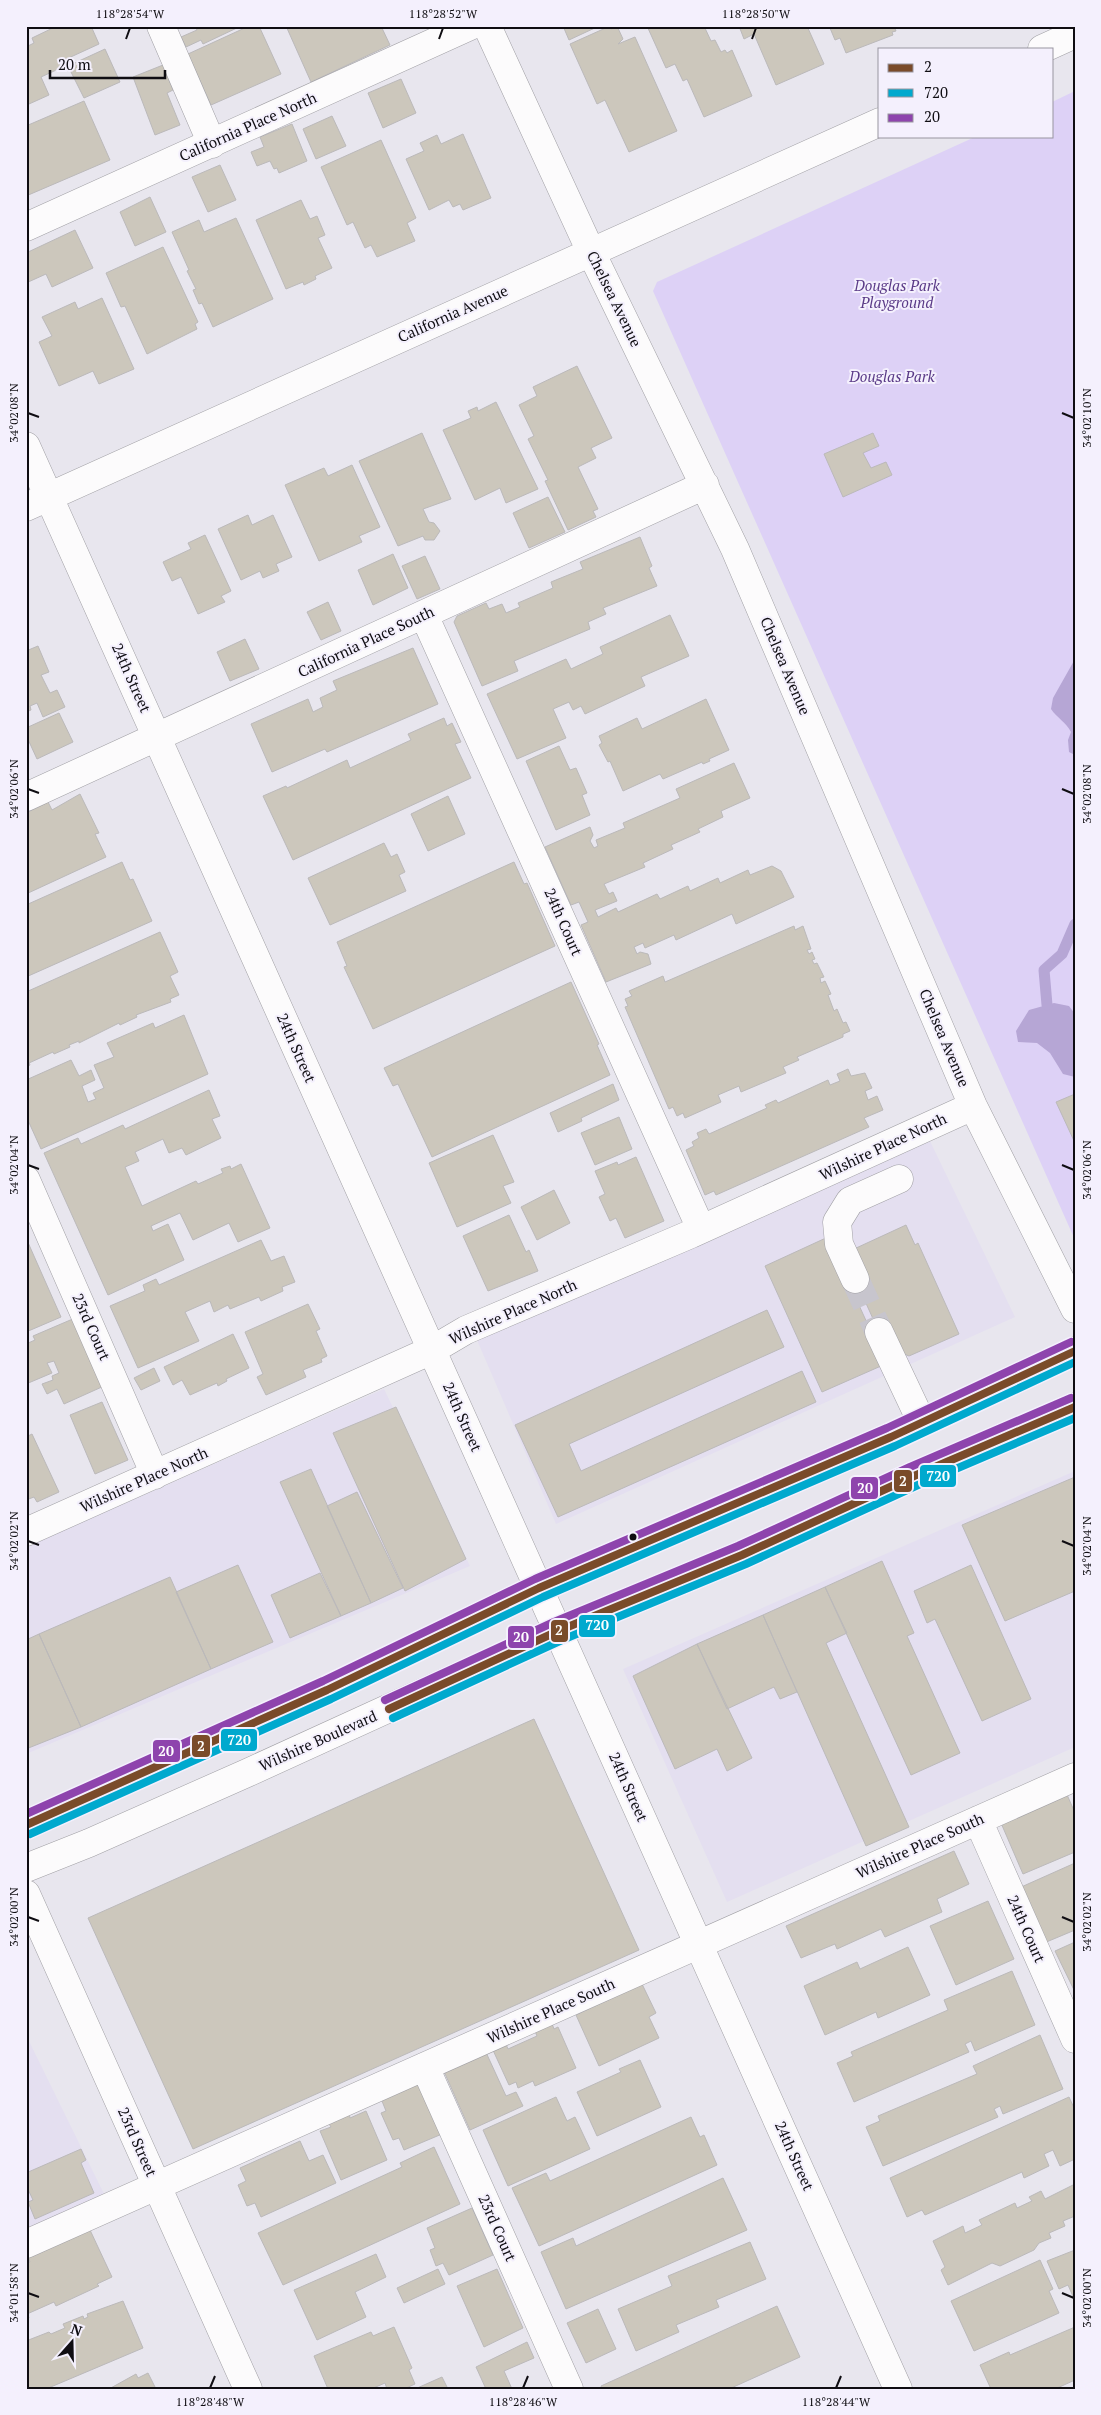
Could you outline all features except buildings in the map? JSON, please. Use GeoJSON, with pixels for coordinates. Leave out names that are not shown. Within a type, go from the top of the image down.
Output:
{"type":"FeatureCollection","features":[{"type":"Feature","properties":{"kind":"street"},"geometry":{"type":"LineString","coordinates":[[161,26],[212,144]]}},
{"type":"Feature","properties":{"kind":"street","name":"California Place North"},"geometry":{"type":"LineString","coordinates":[[26,227],[470,26]]}},
{"type":"Feature","properties":{"kind":"street","name":"Chelsea Avenue"},"geometry":{"type":"LineString","coordinates":[[487,26],[591,252],[735,550],[973,1106],[1075,1309]]}},
{"type":"Feature","properties":{"kind":"street"},"geometry":{"type":"LineString","coordinates":[[1044,48],[1075,34]]}},
{"type":"Feature","properties":{"kind":"street","name":"California Avenue"},"geometry":{"type":"LineString","coordinates":[[38,501],[878,123]]}},
{"type":"Feature","properties":{"kind":"street","name":"24th Street"},"geometry":{"type":"LineString","coordinates":[[26,446],[38,501],[158,738],[898,2389]]}},
{"type":"Feature","properties":{"kind":"street","name":"California Place South"},"geometry":{"type":"LineString","coordinates":[[26,797],[158,738],[705,485]]}},
{"type":"Feature","properties":{"kind":"street","name":"24th Court"},"geometry":{"type":"LineString","coordinates":[[424,615],[701,1230]]}},
{"type":"Feature","properties":{"kind":"street","name":"Wilshire Place North"},"geometry":{"type":"LineString","coordinates":[[26,1532],[432,1350],[466,1330],[701,1230],[973,1106]]}},
{"type":"Feature","properties":{"kind":"street"},"geometry":{"type":"LineString","coordinates":[[855,1279],[839,1244],[837,1222],[850,1201],[899,1179]]}},
{"type":"Feature","properties":{"kind":"street","name":"23rd Court"},"geometry":{"type":"LineString","coordinates":[[26,1180],[155,1475]]}},
{"type":"Feature","properties":{"kind":"street"},"geometry":{"type":"LineString","coordinates":[[879,1332],[922,1423]]}},
{"type":"Feature","properties":{"kind":"street"},"geometry":{"type":"LineString","coordinates":[[26,1825],[327,1690],[539,1588],[922,1423],[1075,1351]]}},
{"type":"Feature","properties":{"kind":"street","name":"Wilshire Boulevard"},"geometry":{"type":"LineString","coordinates":[[26,1868],[89,1843],[256,1769],[558,1631],[742,1555],[914,1476],[1075,1407]]}},
{"type":"Feature","properties":{"kind":"street","name":"Wilshire Place South"},"geometry":{"type":"LineString","coordinates":[[26,2244],[1075,1777]]}},
{"type":"Feature","properties":{"kind":"street","name":"24th Court"},"geometry":{"type":"LineString","coordinates":[[978,1820],[1075,2039]]}},
{"type":"Feature","properties":{"kind":"street","name":"23rd Street"},"geometry":{"type":"LineString","coordinates":[[26,1894],[248,2389]]}},
{"type":"Feature","properties":{"kind":"street","name":"23rd Court"},"geometry":{"type":"LineString","coordinates":[[425,2067],[569,2389]]}},
{"type":"Feature","properties":{"kind":"shaded area"},"geometry":{"type":"Polygon","coordinates":[[[1075,659],[1075,755],[1069,752],[1068,740],[1071,732],[1067,725],[1051,709],[1053,698],[1075,659]]]}},
{"type":"Feature","properties":{"kind":"shaded area"},"geometry":{"type":"Polygon","coordinates":[[[1054,1003],[1069,1006],[1075,1014],[1075,1077],[1063,1074],[1050,1053],[1037,1043],[1018,1042],[1016,1031],[1029,1010],[1054,1003]]]}},
{"type":"Feature","properties":{"kind":"shaded area"},"geometry":{"type":"Polygon","coordinates":[[[928,1137],[1015,1317],[556,1524],[477,1340],[928,1137]]]}},
{"type":"Feature","properties":{"kind":"shaded area"},"geometry":{"type":"Polygon","coordinates":[[[384,1389],[470,1566],[26,1754],[26,1547],[384,1389]]]}},
{"type":"Feature","properties":{"kind":"shaded area"},"geometry":{"type":"Polygon","coordinates":[[[1075,1471],[1075,1747],[727,1902],[623,1669],[1075,1471]]]}},
{"type":"Feature","properties":{"kind":"shaded area"},"geometry":{"type":"Polygon","coordinates":[[[26,2035],[106,2198],[26,2231],[26,2035]]]}},
{"type":"Feature","properties":{"kind":"green space","name":"Douglas Park"},"geometry":{"type":"Polygon","coordinates":[[[1075,91],[1075,1240],[653,291],[657,282],[973,138],[1054,138],[1054,101],[1075,91]]]}},
{"type":"Feature","properties":{"kind":"waterway"},"geometry":{"type":"LineString","coordinates":[[1047,1005],[1044,970],[1062,954],[1075,924]]}},
{"type":"Feature","properties":{"kind":"tunnel"},"geometry":{"type":"LineString","coordinates":[[855,1279],[879,1332]]}},
{"type":"Feature","properties":{"kind":"transit line","name":"20"},"geometry":{"type":"LineString","coordinates":[[26,1814],[323,1681],[535,1579],[887,1428],[1071,1342]]}},
{"type":"Feature","properties":{"kind":"transit line","name":"2"},"geometry":{"type":"LineString","coordinates":[[26,1825],[327,1690],[539,1588],[891,1437],[1075,1351]]}},
{"type":"Feature","properties":{"kind":"transit line","name":"720"},"geometry":{"type":"LineString","coordinates":[[30,1834],[331,1699],[543,1597],[895,1446],[1075,1362]]}},
{"type":"Feature","properties":{"kind":"transit line","name":"20"},"geometry":{"type":"LineString","coordinates":[[385,1700],[554,1622],[738,1546],[910,1467],[1071,1398]]}},
{"type":"Feature","properties":{"kind":"transit line","name":"2"},"geometry":{"type":"LineString","coordinates":[[389,1709],[558,1631],[742,1555],[914,1476],[1075,1407]]}},
{"type":"Feature","properties":{"kind":"transit line","name":"720"},"geometry":{"type":"LineString","coordinates":[[393,1718],[562,1640],[746,1564],[918,1485],[1075,1418]]}},
{"type":"Feature","properties":{"kind":"park label","name":"Douglas Park Playground"},"geometry":{"type":"Point","coordinates":[897,294]}}]}
